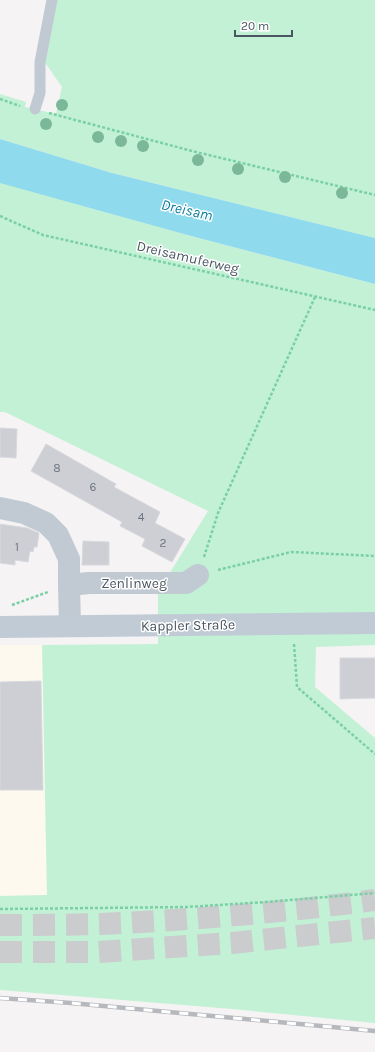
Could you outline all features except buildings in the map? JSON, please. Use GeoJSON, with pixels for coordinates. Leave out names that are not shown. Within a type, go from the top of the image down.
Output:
{"type":"FeatureCollection","features":[{"type":"Feature","properties":{"kind":"street"},"geometry":{"type":"LineString","coordinates":[[0,508],[24,513],[46,523],[58,534],[69,559],[70,626]]}},
{"type":"Feature","properties":{"kind":"street","name":"Zenlinweg"},"geometry":{"type":"LineString","coordinates":[[69,585],[89,583],[186,583],[198,575]]}},
{"type":"Feature","properties":{"kind":"street","name":"Kappler Straße"},"geometry":{"type":"LineString","coordinates":[[0,627],[375,623]]}},
{"type":"Feature","properties":{"kind":"lane"},"geometry":{"type":"LineString","coordinates":[[35,109],[40,93],[40,62],[52,0]]}},
{"type":"Feature","properties":{"kind":"path"},"geometry":{"type":"LineString","coordinates":[[0,99],[24,107],[192,151],[375,196]]}},
{"type":"Feature","properties":{"kind":"path","name":"Dreisamuferweg"},"geometry":{"type":"LineString","coordinates":[[0,216],[43,235],[375,310]]}},
{"type":"Feature","properties":{"kind":"path"},"geometry":{"type":"LineString","coordinates":[[198,575],[218,513],[315,297]]}},
{"type":"Feature","properties":{"kind":"path"},"geometry":{"type":"LineString","coordinates":[[198,575],[291,552],[375,556]]}},
{"type":"Feature","properties":{"kind":"path"},"geometry":{"type":"LineString","coordinates":[[10,606],[69,585]]}},
{"type":"Feature","properties":{"kind":"path"},"geometry":{"type":"LineString","coordinates":[[294,644],[297,687],[375,754]]}},
{"type":"Feature","properties":{"kind":"path"},"geometry":{"type":"LineString","coordinates":[[0,909],[187,907],[375,893]]}},
{"type":"Feature","properties":{"kind":"shaded area"},"geometry":{"type":"Polygon","coordinates":[[[0,645],[42,645],[47,895],[0,896],[0,645]]]}},
{"type":"Feature","properties":{"kind":"green space"},"geometry":{"type":"Polygon","coordinates":[[[56,0],[375,0],[375,238],[112,173],[0,139],[0,94],[26,102],[25,107],[56,114],[62,87],[44,61],[56,0]]]}},
{"type":"Feature","properties":{"kind":"green space"},"geometry":{"type":"Polygon","coordinates":[[[0,182],[191,236],[375,284],[375,645],[316,647],[315,687],[375,738],[375,1023],[232,1009],[0,990],[0,896],[47,895],[42,645],[158,644],[158,592],[208,511],[5,412],[0,412],[0,182]]]}},
{"type":"Feature","properties":{"kind":"water","name":"Dreisam"},"geometry":{"type":"Polygon","coordinates":[[[0,139],[112,173],[375,238],[375,284],[191,236],[0,183],[0,139]]]}},
{"type":"Feature","properties":{"kind":"tunnel"},"geometry":{"type":"LineString","coordinates":[[0,925],[100,924],[169,920],[272,912],[375,900]]}},
{"type":"Feature","properties":{"kind":"tunnel"},"geometry":{"type":"LineString","coordinates":[[0,952],[98,952],[232,943],[375,928]]}},
{"type":"Feature","properties":{"kind":"railway"},"geometry":{"type":"LineString","coordinates":[[0,998],[71,1003],[375,1031]]}}]}
